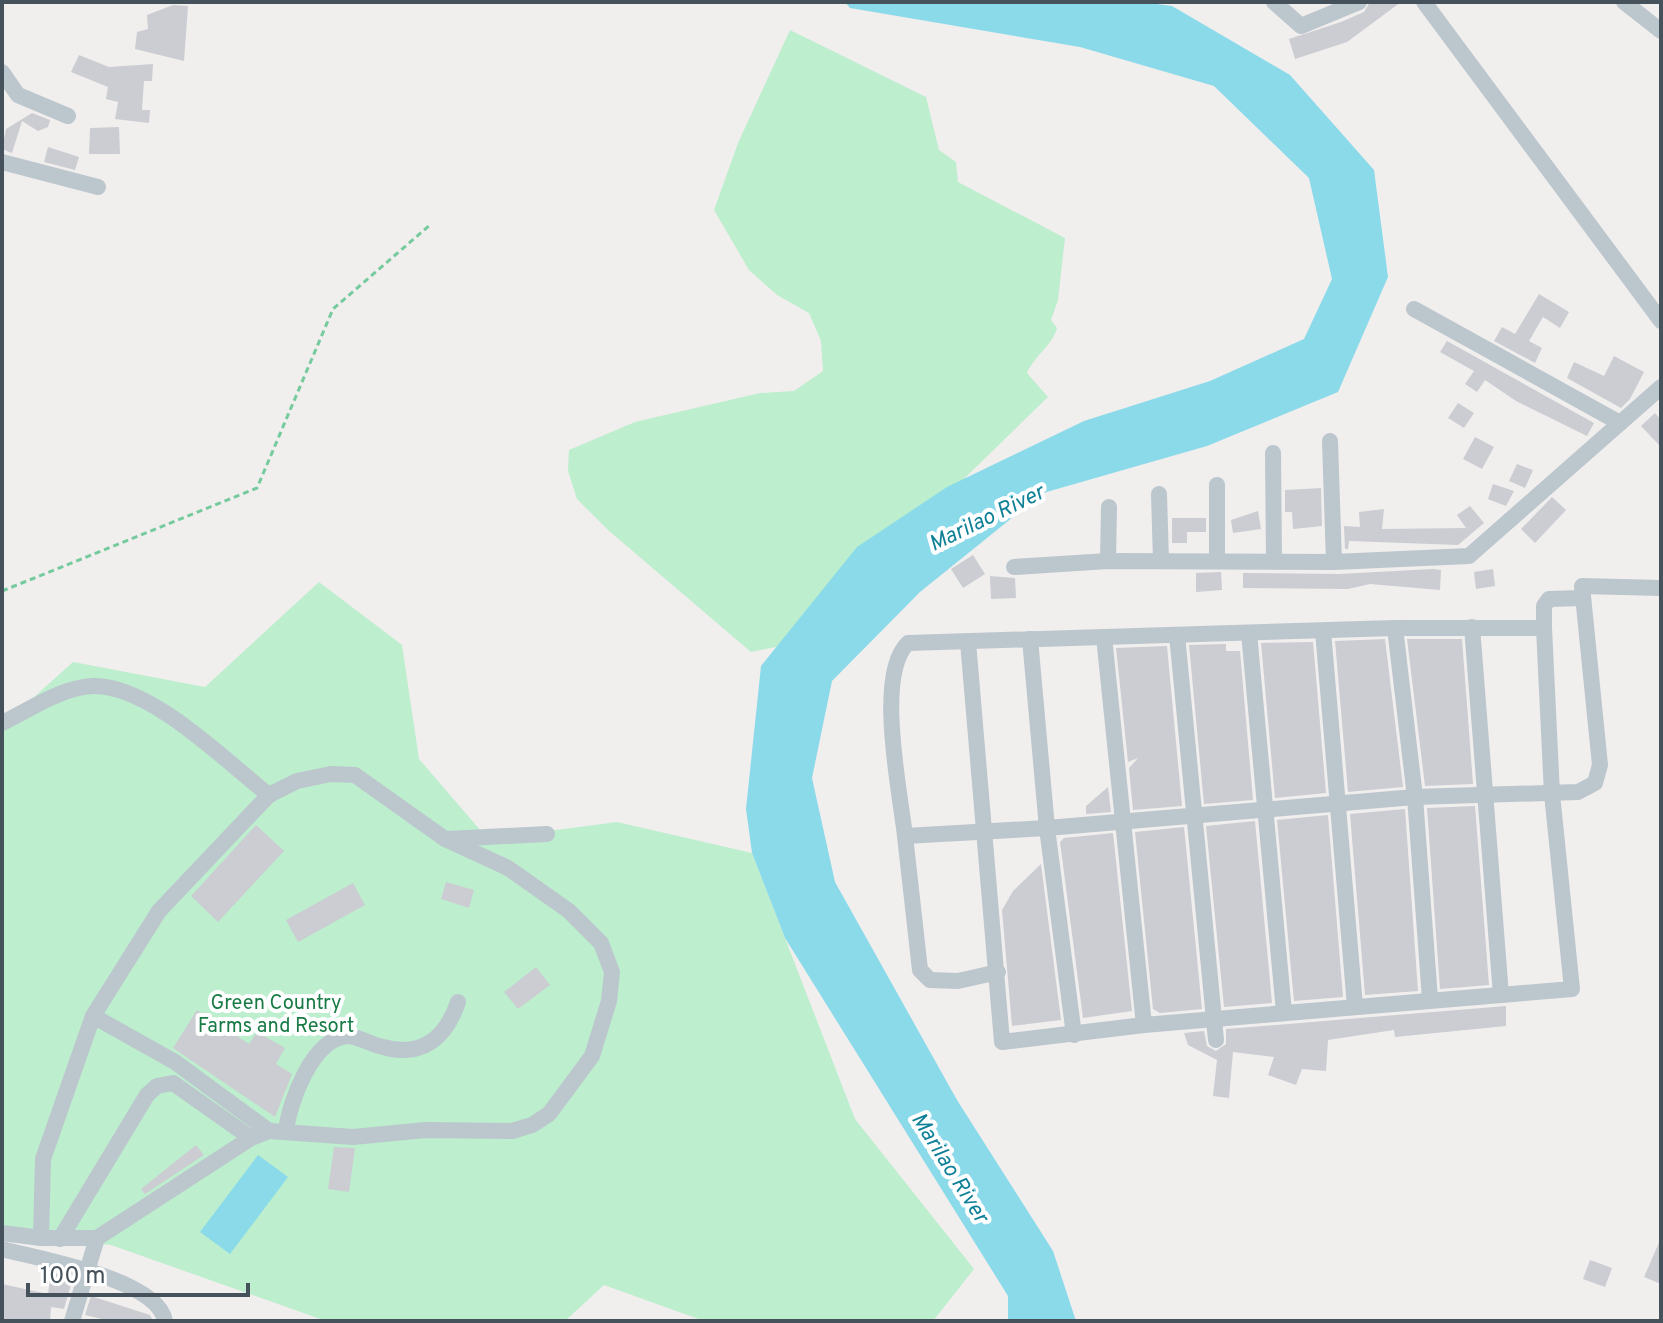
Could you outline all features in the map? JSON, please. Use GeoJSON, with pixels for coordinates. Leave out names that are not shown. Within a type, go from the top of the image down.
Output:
{"type":"FeatureCollection","features":[{"type":"Feature","properties":{"kind":"street"},"geometry":{"type":"LineString","coordinates":[[1274,2],[1301,26],[1354,3]]}},
{"type":"Feature","properties":{"kind":"street"},"geometry":{"type":"LineString","coordinates":[[1424,2],[1661,321]]}},
{"type":"Feature","properties":{"kind":"street"},"geometry":{"type":"LineString","coordinates":[[1624,2],[1661,31]]}},
{"type":"Feature","properties":{"kind":"street"},"geometry":{"type":"LineString","coordinates":[[3,76],[18,95],[68,116]]}},
{"type":"Feature","properties":{"kind":"street"},"geometry":{"type":"LineString","coordinates":[[2,162],[98,187]]}},
{"type":"Feature","properties":{"kind":"street"},"geometry":{"type":"LineString","coordinates":[[1414,309],[1620,423]]}},
{"type":"Feature","properties":{"kind":"street"},"geometry":{"type":"LineString","coordinates":[[1014,567],[1108,561],[1334,562],[1469,556],[1661,387]]}},
{"type":"Feature","properties":{"kind":"street"},"geometry":{"type":"LineString","coordinates":[[1330,441],[1334,562]]}},
{"type":"Feature","properties":{"kind":"street"},"geometry":{"type":"LineString","coordinates":[[1273,453],[1274,561]]}},
{"type":"Feature","properties":{"kind":"street"},"geometry":{"type":"LineString","coordinates":[[1217,485],[1217,561]]}},
{"type":"Feature","properties":{"kind":"street"},"geometry":{"type":"LineString","coordinates":[[1159,494],[1161,561]]}},
{"type":"Feature","properties":{"kind":"street"},"geometry":{"type":"LineString","coordinates":[[1108,561],[1109,507]]}},
{"type":"Feature","properties":{"kind":"street"},"geometry":{"type":"LineString","coordinates":[[905,836],[1047,828],[1415,797],[1552,794],[1587,789],[1599,775],[1582,586],[1661,588]]}},
{"type":"Feature","properties":{"kind":"street"},"geometry":{"type":"LineString","coordinates":[[968,642],[1002,1042],[1144,1025],[1572,989],[1552,794],[1544,606],[1549,599],[1583,598]]}},
{"type":"Feature","properties":{"kind":"street"},"geometry":{"type":"LineString","coordinates":[[1472,627],[1501,995]]}},
{"type":"Feature","properties":{"kind":"street"},"geometry":{"type":"LineString","coordinates":[[998,972],[950,981],[930,980],[920,970],[891,701],[897,653],[908,643],[1395,628],[1544,628]]}},
{"type":"Feature","properties":{"kind":"street"},"geometry":{"type":"LineString","coordinates":[[1395,628],[1415,797],[1430,999]]}},
{"type":"Feature","properties":{"kind":"street"},"geometry":{"type":"LineString","coordinates":[[1323,631],[1355,1006]]}},
{"type":"Feature","properties":{"kind":"street"},"geometry":{"type":"LineString","coordinates":[[1249,633],[1284,1012]]}},
{"type":"Feature","properties":{"kind":"street"},"geometry":{"type":"LineString","coordinates":[[1177,635],[1192,816],[1216,1040]]}},
{"type":"Feature","properties":{"kind":"street"},"geometry":{"type":"LineString","coordinates":[[1104,637],[1144,1025]]}},
{"type":"Feature","properties":{"kind":"street"},"geometry":{"type":"LineString","coordinates":[[1030,639],[1047,828],[1074,1035]]}},
{"type":"Feature","properties":{"kind":"street"},"geometry":{"type":"LineString","coordinates":[[2,723],[72,690],[94,686],[117,690],[158,708],[269,795]]}},
{"type":"Feature","properties":{"kind":"street"},"geometry":{"type":"LineString","coordinates":[[2,1233],[41,1238],[60,1239],[97,1238],[251,1138],[277,1131],[353,1137],[426,1130],[512,1131],[532,1125],[549,1114],[592,1056],[609,1001],[612,972],[601,943],[569,911],[508,868],[445,839],[355,775],[331,774],[297,781],[269,795],[159,911],[93,1016],[43,1159],[41,1238]]}},
{"type":"Feature","properties":{"kind":"street"},"geometry":{"type":"LineString","coordinates":[[445,839],[547,834]]}},
{"type":"Feature","properties":{"kind":"street"},"geometry":{"type":"LineString","coordinates":[[277,1131],[289,1103],[316,1057],[335,1041],[348,1036],[405,1052],[423,1046],[449,1028],[458,1002]]}},
{"type":"Feature","properties":{"kind":"street"},"geometry":{"type":"LineString","coordinates":[[93,1016],[175,1062],[277,1131]]}},
{"type":"Feature","properties":{"kind":"street"},"geometry":{"type":"LineString","coordinates":[[60,1239],[147,1095],[157,1086],[173,1083],[251,1138]]}},
{"type":"Feature","properties":{"kind":"street"},"geometry":{"type":"LineString","coordinates":[[72,1321],[97,1238]]}},
{"type":"Feature","properties":{"kind":"street"},"geometry":{"type":"LineString","coordinates":[[2,1249],[136,1289],[159,1305],[165,1321]]}},
{"type":"Feature","properties":{"kind":"path"},"geometry":{"type":"LineString","coordinates":[[2,591],[257,488],[333,309],[431,224]]}},
{"type":"Feature","properties":{"kind":"green space"},"geometry":{"type":"Polygon","coordinates":[[[790,30],[926,97],[939,150],[956,162],[958,182],[1065,238],[1058,300],[1051,320],[1057,328],[1027,373],[1048,397],[795,643],[751,652],[608,530],[577,499],[568,471],[569,450],[635,422],[760,393],[794,391],[823,371],[821,341],[809,313],[777,295],[749,270],[714,210],[738,143],[790,30]]]}},
{"type":"Feature","properties":{"kind":"green space","name":"Green Country Farms and Resort"},"geometry":{"type":"Polygon","coordinates":[[[319,582],[402,645],[419,759],[488,839],[617,822],[752,853],[855,1119],[974,1269],[933,1321],[704,1321],[604,1285],[565,1321],[326,1321],[111,1245],[2,1235],[2,726],[73,662],[205,687],[319,582]]]}},
{"type":"Feature","properties":{"kind":"water","name":"Marilao River"},"geometry":{"type":"Polygon","coordinates":[[[845,2],[1141,2],[1172,6],[1290,75],[1374,170],[1388,277],[1338,392],[1207,446],[1043,493],[920,592],[832,681],[812,778],[835,882],[957,1100],[1053,1251],[1076,1321],[1008,1321],[1008,1296],[785,938],[752,853],[746,809],[761,666],[857,547],[947,487],[1084,421],[1210,381],[1304,339],[1332,279],[1309,178],[1214,86],[1080,47],[850,8],[845,2]]]}},
{"type":"Feature","properties":{"kind":"water"},"geometry":{"type":"Polygon","coordinates":[[[258,1155],[288,1177],[230,1254],[200,1232],[258,1155]]]}},
{"type":"Feature","properties":{"kind":"building"},"geometry":{"type":"Polygon","coordinates":[[[1370,2],[1401,2],[1347,42],[1295,59],[1289,39],[1364,12],[1370,2]]]}},
{"type":"Feature","properties":{"kind":"building"},"geometry":{"type":"Polygon","coordinates":[[[173,5],[188,6],[184,61],[135,49],[137,32],[148,29],[147,15],[173,5]]]}},
{"type":"Feature","properties":{"kind":"building"},"geometry":{"type":"Polygon","coordinates":[[[79,55],[109,67],[153,64],[152,81],[144,81],[142,110],[150,110],[149,123],[115,119],[118,102],[106,99],[108,87],[71,72],[79,55]]]}},
{"type":"Feature","properties":{"kind":"building"},"geometry":{"type":"Polygon","coordinates":[[[32,113],[50,120],[48,127],[38,131],[22,121],[12,153],[2,149],[6,129],[32,113]]]}},
{"type":"Feature","properties":{"kind":"building"},"geometry":{"type":"Polygon","coordinates":[[[119,127],[120,154],[89,154],[90,128],[119,127]]]}},
{"type":"Feature","properties":{"kind":"building"},"geometry":{"type":"Polygon","coordinates":[[[48,147],[79,157],[75,170],[44,162],[48,147]]]}},
{"type":"Feature","properties":{"kind":"building"},"geometry":{"type":"Polygon","coordinates":[[[1539,294],[1569,312],[1560,328],[1543,317],[1529,341],[1542,348],[1535,363],[1494,341],[1502,327],[1515,334],[1539,294]]]}},
{"type":"Feature","properties":{"kind":"building"},"geometry":{"type":"Polygon","coordinates":[[[1447,341],[1594,423],[1587,436],[1516,401],[1485,380],[1477,392],[1465,384],[1474,371],[1440,352],[1447,341]]]}},
{"type":"Feature","properties":{"kind":"building"},"geometry":{"type":"Polygon","coordinates":[[[1614,356],[1644,372],[1630,399],[1621,408],[1567,378],[1574,362],[1604,376],[1614,356]]]}},
{"type":"Feature","properties":{"kind":"building"},"geometry":{"type":"Polygon","coordinates":[[[1458,403],[1474,413],[1464,428],[1448,418],[1458,403]]]}},
{"type":"Feature","properties":{"kind":"building"},"geometry":{"type":"Polygon","coordinates":[[[1655,413],[1661,420],[1661,447],[1641,426],[1655,413]]]}},
{"type":"Feature","properties":{"kind":"building"},"geometry":{"type":"Polygon","coordinates":[[[1475,437],[1494,447],[1482,469],[1463,459],[1475,437]]]}},
{"type":"Feature","properties":{"kind":"building"},"geometry":{"type":"Polygon","coordinates":[[[1517,464],[1533,470],[1525,488],[1509,481],[1517,464]]]}},
{"type":"Feature","properties":{"kind":"building"},"geometry":{"type":"Polygon","coordinates":[[[1493,484],[1514,491],[1506,506],[1488,499],[1493,484]]]}},
{"type":"Feature","properties":{"kind":"building"},"geometry":{"type":"Polygon","coordinates":[[[1321,488],[1322,526],[1293,529],[1292,512],[1285,512],[1285,490],[1321,488]]]}},
{"type":"Feature","properties":{"kind":"building"},"geometry":{"type":"Polygon","coordinates":[[[1552,497],[1566,510],[1535,543],[1521,529],[1552,497]]]}},
{"type":"Feature","properties":{"kind":"building"},"geometry":{"type":"Polygon","coordinates":[[[1470,506],[1484,523],[1458,545],[1349,541],[1348,549],[1345,549],[1344,526],[1360,527],[1359,512],[1384,509],[1382,529],[1466,528],[1457,515],[1470,506]]]}},
{"type":"Feature","properties":{"kind":"building"},"geometry":{"type":"Polygon","coordinates":[[[1258,511],[1261,529],[1233,533],[1231,520],[1258,511]]]}},
{"type":"Feature","properties":{"kind":"building"},"geometry":{"type":"Polygon","coordinates":[[[1172,518],[1206,518],[1206,532],[1187,532],[1187,543],[1172,543],[1172,518]]]}},
{"type":"Feature","properties":{"kind":"building"},"geometry":{"type":"Polygon","coordinates":[[[973,555],[985,574],[963,588],[951,569],[973,555]]]}},
{"type":"Feature","properties":{"kind":"building"},"geometry":{"type":"Polygon","coordinates":[[[1493,569],[1495,586],[1476,589],[1474,572],[1493,569]]]}},
{"type":"Feature","properties":{"kind":"building"},"geometry":{"type":"Polygon","coordinates":[[[1441,570],[1440,590],[1370,584],[1348,589],[1243,588],[1243,573],[1339,574],[1441,570]]]}},
{"type":"Feature","properties":{"kind":"building"},"geometry":{"type":"Polygon","coordinates":[[[1221,572],[1222,590],[1196,592],[1196,573],[1221,572]]]}},
{"type":"Feature","properties":{"kind":"building"},"geometry":{"type":"Polygon","coordinates":[[[990,576],[1015,578],[1016,598],[991,599],[990,576]]]}},
{"type":"Feature","properties":{"kind":"building"},"geometry":{"type":"Polygon","coordinates":[[[1385,639],[1403,787],[1348,792],[1335,641],[1385,639]]]}},
{"type":"Feature","properties":{"kind":"building"},"geometry":{"type":"Polygon","coordinates":[[[1407,639],[1462,639],[1473,784],[1425,786],[1407,639]]]}},
{"type":"Feature","properties":{"kind":"building"},"geometry":{"type":"Polygon","coordinates":[[[1313,642],[1326,793],[1275,798],[1261,643],[1313,642]]]}},
{"type":"Feature","properties":{"kind":"building"},"geometry":{"type":"Polygon","coordinates":[[[1226,644],[1226,651],[1240,651],[1253,800],[1204,804],[1189,645],[1226,644]]]}},
{"type":"Feature","properties":{"kind":"building"},"geometry":{"type":"Polygon","coordinates":[[[1167,646],[1182,806],[1133,810],[1129,768],[1138,758],[1128,762],[1116,648],[1167,646]]]}},
{"type":"Feature","properties":{"kind":"building"},"geometry":{"type":"Polygon","coordinates":[[[1108,787],[1111,812],[1086,814],[1086,806],[1108,787]]]}},
{"type":"Feature","properties":{"kind":"building"},"geometry":{"type":"Polygon","coordinates":[[[1475,806],[1489,985],[1440,989],[1427,808],[1475,806]]]}},
{"type":"Feature","properties":{"kind":"building"},"geometry":{"type":"Polygon","coordinates":[[[1405,809],[1418,991],[1365,995],[1350,814],[1405,809]]]}},
{"type":"Feature","properties":{"kind":"building"},"geometry":{"type":"Polygon","coordinates":[[[1328,815],[1343,997],[1294,1001],[1277,820],[1328,815]]]}},
{"type":"Feature","properties":{"kind":"building"},"geometry":{"type":"Polygon","coordinates":[[[1255,821],[1272,1003],[1224,1007],[1206,826],[1255,821]]]}},
{"type":"Feature","properties":{"kind":"building"},"geometry":{"type":"Polygon","coordinates":[[[256,825],[284,851],[218,922],[191,896],[256,825]]]}},
{"type":"Feature","properties":{"kind":"building"},"geometry":{"type":"Polygon","coordinates":[[[1184,827],[1202,1009],[1160,1013],[1153,1009],[1135,832],[1184,827]]]}},
{"type":"Feature","properties":{"kind":"building"},"geometry":{"type":"Polygon","coordinates":[[[1113,833],[1132,1011],[1083,1018],[1060,842],[1064,838],[1113,833]]]}},
{"type":"Feature","properties":{"kind":"building"},"geometry":{"type":"Polygon","coordinates":[[[1041,864],[1061,1020],[1012,1026],[1002,910],[1013,891],[1041,864]]]}},
{"type":"Feature","properties":{"kind":"building"},"geometry":{"type":"Polygon","coordinates":[[[446,882],[474,890],[469,908],[441,899],[446,882]]]}},
{"type":"Feature","properties":{"kind":"building"},"geometry":{"type":"Polygon","coordinates":[[[353,883],[365,905],[298,942],[286,920],[353,883]]]}},
{"type":"Feature","properties":{"kind":"building"},"geometry":{"type":"Polygon","coordinates":[[[536,967],[550,985],[518,1009],[504,992],[536,967]]]}},
{"type":"Feature","properties":{"kind":"building"},"geometry":{"type":"Polygon","coordinates":[[[1506,1006],[1506,1026],[1395,1037],[1394,1030],[1328,1040],[1326,1071],[1302,1069],[1296,1085],[1268,1075],[1274,1057],[1233,1052],[1229,1098],[1213,1096],[1217,1060],[1188,1045],[1184,1033],[1204,1031],[1207,1046],[1216,1051],[1226,1044],[1226,1029],[1506,1006]]]}},
{"type":"Feature","properties":{"kind":"building"},"geometry":{"type":"Polygon","coordinates":[[[197,1010],[249,1044],[257,1032],[285,1048],[276,1064],[292,1074],[275,1117],[173,1048],[197,1010]]]}},
{"type":"Feature","properties":{"kind":"building"},"geometry":{"type":"Polygon","coordinates":[[[196,1145],[204,1155],[145,1194],[141,1189],[196,1145]]]}},
{"type":"Feature","properties":{"kind":"building"},"geometry":{"type":"Polygon","coordinates":[[[334,1147],[355,1148],[349,1192],[328,1189],[334,1147]]]}},
{"type":"Feature","properties":{"kind":"building"},"geometry":{"type":"Polygon","coordinates":[[[1661,1238],[1661,1284],[1644,1277],[1661,1238]]]}},
{"type":"Feature","properties":{"kind":"building"},"geometry":{"type":"Polygon","coordinates":[[[1590,1260],[1612,1268],[1605,1287],[1583,1279],[1590,1260]]]}},
{"type":"Feature","properties":{"kind":"building"},"geometry":{"type":"Polygon","coordinates":[[[51,1272],[73,1278],[64,1309],[51,1307],[50,1321],[2,1321],[2,1284],[48,1294],[51,1272]]]}},
{"type":"Feature","properties":{"kind":"building"},"geometry":{"type":"Polygon","coordinates":[[[91,1296],[150,1315],[153,1321],[110,1321],[85,1315],[91,1296]]]}}]}
